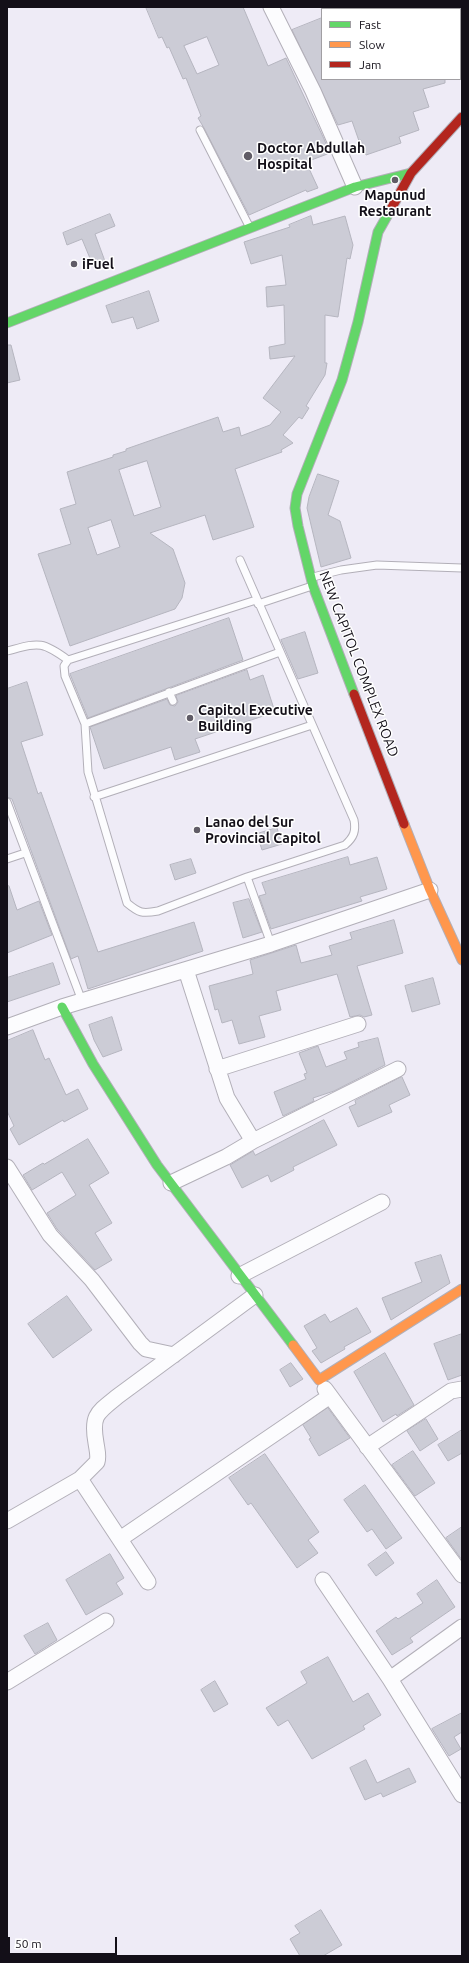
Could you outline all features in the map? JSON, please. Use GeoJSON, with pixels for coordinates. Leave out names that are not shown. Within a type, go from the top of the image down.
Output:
{"type":"FeatureCollection","features":[{"type":"Feature","properties":{"kind":"main road","name":"NEW CAPITOL COMPLEX ROAD"},"geometry":{"type":"LineString","coordinates":[[462,117],[411,173],[378,232],[358,322],[342,380],[297,494],[295,508],[312,582],[430,890],[462,960]]}},
{"type":"Feature","properties":{"kind":"main road"},"geometry":{"type":"LineString","coordinates":[[7,324],[250,227],[355,187],[411,173]]}},
{"type":"Feature","properties":{"kind":"main road"},"geometry":{"type":"LineString","coordinates":[[62,1007],[93,1064],[157,1165],[239,1276],[319,1380],[462,1289]]}},
{"type":"Feature","properties":{"kind":"street"},"geometry":{"type":"LineString","coordinates":[[272,7],[355,187]]}},
{"type":"Feature","properties":{"kind":"street"},"geometry":{"type":"LineString","coordinates":[[7,1027],[62,1007],[271,944],[430,890]]}},
{"type":"Feature","properties":{"kind":"street"},"geometry":{"type":"LineString","coordinates":[[186,970],[227,1098],[253,1141]]}},
{"type":"Feature","properties":{"kind":"street"},"geometry":{"type":"LineString","coordinates":[[217,1069],[358,1024]]}},
{"type":"Feature","properties":{"kind":"street"},"geometry":{"type":"LineString","coordinates":[[171,1183],[226,1157],[253,1141],[398,1070]]}},
{"type":"Feature","properties":{"kind":"street"},"geometry":{"type":"LineString","coordinates":[[7,1167],[50,1235],[92,1280],[140,1343],[146,1349],[174,1355]]}},
{"type":"Feature","properties":{"kind":"street"},"geometry":{"type":"LineString","coordinates":[[239,1276],[382,1202]]}},
{"type":"Feature","properties":{"kind":"street"},"geometry":{"type":"LineString","coordinates":[[7,1521],[80,1478],[97,1462],[98,1458],[93,1427],[95,1419],[101,1410],[254,1295]]}},
{"type":"Feature","properties":{"kind":"street"},"geometry":{"type":"LineString","coordinates":[[319,1380],[462,1575]]}},
{"type":"Feature","properties":{"kind":"street"},"geometry":{"type":"LineString","coordinates":[[367,1447],[451,1392],[462,1389]]}},
{"type":"Feature","properties":{"kind":"street"},"geometry":{"type":"LineString","coordinates":[[120,1539],[330,1396]]}},
{"type":"Feature","properties":{"kind":"street"},"geometry":{"type":"LineString","coordinates":[[80,1478],[148,1582]]}},
{"type":"Feature","properties":{"kind":"street"},"geometry":{"type":"LineString","coordinates":[[323,1580],[390,1679],[462,1794]]}},
{"type":"Feature","properties":{"kind":"street"},"geometry":{"type":"LineString","coordinates":[[7,1682],[106,1621]]}},
{"type":"Feature","properties":{"kind":"street"},"geometry":{"type":"LineString","coordinates":[[390,1679],[462,1627]]}},
{"type":"Feature","properties":{"kind":"lane"},"geometry":{"type":"LineString","coordinates":[[200,130],[250,227]]}},
{"type":"Feature","properties":{"kind":"lane"},"geometry":{"type":"LineString","coordinates":[[240,560],[257,602],[354,820],[355,830],[352,839],[345,845],[247,877],[158,911],[144,914],[135,910],[127,903],[94,797],[88,772],[85,724],[65,676],[64,666],[68,660],[257,602],[341,570],[377,565],[462,568]]}},
{"type":"Feature","properties":{"kind":"lane"},"geometry":{"type":"LineString","coordinates":[[7,651],[41,644],[51,648],[68,660]]}},
{"type":"Feature","properties":{"kind":"lane"},"geometry":{"type":"LineString","coordinates":[[85,724],[280,652]]}},
{"type":"Feature","properties":{"kind":"lane"},"geometry":{"type":"LineString","coordinates":[[169,692],[172,701]]}},
{"type":"Feature","properties":{"kind":"lane"},"geometry":{"type":"LineString","coordinates":[[94,797],[312,725]]}},
{"type":"Feature","properties":{"kind":"lane"},"geometry":{"type":"LineString","coordinates":[[192,754],[195,763]]}},
{"type":"Feature","properties":{"kind":"lane"},"geometry":{"type":"LineString","coordinates":[[7,802],[82,1002]]}},
{"type":"Feature","properties":{"kind":"lane"},"geometry":{"type":"LineString","coordinates":[[7,859],[25,853]]}},
{"type":"Feature","properties":{"kind":"lane"},"geometry":{"type":"LineString","coordinates":[[247,877],[271,944]]}},
{"type":"Feature","properties":{"kind":"building"},"geometry":{"type":"Polygon","coordinates":[[[146,7],[243,7],[268,66],[286,58],[330,153],[306,162],[318,188],[307,192],[306,190],[249,215],[198,118],[201,116],[186,78],[183,79],[169,47],[167,48],[162,37],[159,38],[146,7]],[[207,37],[184,46],[197,74],[219,65],[207,37]]]}},
{"type":"Feature","properties":{"kind":"building"},"geometry":{"type":"Polygon","coordinates":[[[321,18],[321,80],[445,80],[445,83],[423,89],[429,107],[413,112],[419,130],[399,137],[401,143],[366,155],[352,121],[338,125],[292,30],[321,18]]]}},
{"type":"Feature","properties":{"kind":"building"},"geometry":{"type":"Polygon","coordinates":[[[110,214],[115,226],[95,234],[106,264],[94,268],[82,239],[67,245],[63,233],[110,214]]]}},
{"type":"Feature","properties":{"kind":"building"},"geometry":{"type":"Polygon","coordinates":[[[311,216],[313,225],[345,216],[353,245],[350,259],[347,258],[338,317],[325,315],[325,363],[327,363],[325,375],[306,406],[309,408],[302,419],[299,417],[283,435],[293,443],[281,450],[282,452],[235,469],[254,527],[213,540],[205,515],[150,533],[173,549],[185,583],[182,598],[175,609],[70,646],[38,554],[71,544],[60,509],[76,504],[67,472],[113,457],[113,455],[126,451],[126,449],[218,417],[223,432],[239,427],[241,436],[270,425],[281,412],[263,398],[295,356],[270,359],[269,347],[285,344],[284,305],[267,307],[266,287],[286,285],[282,255],[251,264],[244,242],[290,227],[289,225],[311,216]],[[147,461],[119,470],[134,516],[161,507],[147,461]],[[111,520],[88,528],[97,555],[120,547],[111,520]]]}},
{"type":"Feature","properties":{"kind":"building"},"geometry":{"type":"Polygon","coordinates":[[[149,291],[159,321],[137,329],[133,317],[112,323],[106,306],[149,291]]]}},
{"type":"Feature","properties":{"kind":"building"},"geometry":{"type":"Polygon","coordinates":[[[7,345],[11,345],[20,380],[7,383],[7,345]]]}},
{"type":"Feature","properties":{"kind":"building"},"geometry":{"type":"Polygon","coordinates":[[[318,474],[339,481],[328,515],[340,521],[351,558],[321,567],[307,508],[309,497],[318,474]]]}},
{"type":"Feature","properties":{"kind":"building"},"geometry":{"type":"Polygon","coordinates":[[[229,618],[243,660],[88,718],[70,674],[229,618]]]}},
{"type":"Feature","properties":{"kind":"building"},"geometry":{"type":"Polygon","coordinates":[[[305,632],[318,673],[298,679],[281,640],[305,632]]]}},
{"type":"Feature","properties":{"kind":"building","name":"Capitol Executive Building"},"geometry":{"type":"Polygon","coordinates":[[[247,670],[250,680],[263,675],[275,712],[195,739],[200,752],[175,760],[171,747],[104,769],[90,727],[167,699],[170,705],[175,706],[178,702],[176,696],[247,670]]]}},
{"type":"Feature","properties":{"kind":"building"},"geometry":{"type":"Polygon","coordinates":[[[27,682],[43,735],[21,742],[38,794],[41,792],[98,952],[194,922],[203,951],[88,989],[78,956],[71,959],[12,799],[7,797],[7,689],[27,682]]]}},
{"type":"Feature","properties":{"kind":"building"},"geometry":{"type":"Polygon","coordinates":[[[277,828],[282,844],[262,850],[257,834],[277,828]]]}},
{"type":"Feature","properties":{"kind":"building"},"geometry":{"type":"Polygon","coordinates":[[[348,857],[350,865],[377,857],[387,889],[360,897],[362,901],[271,929],[259,896],[266,894],[262,883],[348,857]]]}},
{"type":"Feature","properties":{"kind":"building"},"geometry":{"type":"Polygon","coordinates":[[[191,859],[196,873],[175,880],[170,865],[191,859]]]}},
{"type":"Feature","properties":{"kind":"building"},"geometry":{"type":"Polygon","coordinates":[[[9,886],[17,910],[39,901],[52,935],[7,953],[7,887],[9,886]]]}},
{"type":"Feature","properties":{"kind":"building"},"geometry":{"type":"Polygon","coordinates":[[[249,899],[262,932],[243,938],[233,903],[249,899]]]}},
{"type":"Feature","properties":{"kind":"building"},"geometry":{"type":"Polygon","coordinates":[[[394,920],[403,953],[357,966],[372,1015],[364,1017],[360,1015],[350,1017],[337,974],[276,991],[281,1010],[259,1016],[265,1037],[239,1044],[232,1020],[222,1023],[218,1009],[215,1010],[209,986],[253,974],[250,960],[296,945],[301,963],[332,955],[329,946],[352,939],[350,933],[394,920]]]}},
{"type":"Feature","properties":{"kind":"building"},"geometry":{"type":"Polygon","coordinates":[[[53,963],[60,984],[7,1002],[7,978],[53,963]]]}},
{"type":"Feature","properties":{"kind":"building"},"geometry":{"type":"Polygon","coordinates":[[[433,978],[440,1004],[412,1012],[405,986],[433,978]]]}},
{"type":"Feature","properties":{"kind":"building"},"geometry":{"type":"Polygon","coordinates":[[[112,1017],[122,1050],[103,1057],[94,1040],[89,1025],[112,1017]]]}},
{"type":"Feature","properties":{"kind":"building"},"geometry":{"type":"Polygon","coordinates":[[[33,1030],[45,1060],[49,1058],[66,1095],[78,1089],[88,1109],[64,1122],[63,1120],[19,1145],[10,1129],[14,1126],[7,1111],[7,1041],[33,1030]]]}},
{"type":"Feature","properties":{"kind":"building"},"geometry":{"type":"Polygon","coordinates":[[[378,1038],[385,1065],[334,1091],[313,1098],[314,1101],[283,1116],[274,1092],[306,1079],[304,1074],[307,1073],[299,1053],[318,1046],[326,1067],[347,1059],[344,1052],[359,1047],[358,1043],[378,1038]]]}},
{"type":"Feature","properties":{"kind":"building"},"geometry":{"type":"Polygon","coordinates":[[[402,1077],[410,1095],[389,1105],[392,1112],[358,1127],[349,1107],[356,1104],[355,1101],[402,1077]]]}},
{"type":"Feature","properties":{"kind":"building"},"geometry":{"type":"Polygon","coordinates":[[[324,1120],[337,1145],[293,1167],[294,1170],[271,1182],[268,1175],[242,1188],[230,1165],[253,1151],[255,1155],[324,1120]]]}},
{"type":"Feature","properties":{"kind":"building"},"geometry":{"type":"Polygon","coordinates":[[[88,1139],[109,1173],[89,1185],[112,1223],[95,1233],[112,1260],[95,1270],[57,1229],[47,1213],[76,1195],[62,1172],[32,1190],[23,1175],[88,1139]]]}},
{"type":"Feature","properties":{"kind":"building"},"geometry":{"type":"Polygon","coordinates":[[[441,1255],[450,1283],[391,1320],[382,1298],[422,1282],[415,1263],[441,1255]]]}},
{"type":"Feature","properties":{"kind":"building"},"geometry":{"type":"Polygon","coordinates":[[[67,1296],[92,1330],[53,1358],[28,1324],[67,1296]]]}},
{"type":"Feature","properties":{"kind":"building"},"geometry":{"type":"Polygon","coordinates":[[[357,1308],[371,1332],[344,1347],[345,1349],[321,1363],[312,1351],[317,1348],[304,1326],[325,1314],[330,1322],[357,1308]]]}},
{"type":"Feature","properties":{"kind":"building"},"geometry":{"type":"Polygon","coordinates":[[[462,1334],[462,1375],[448,1380],[434,1344],[462,1334]]]}},
{"type":"Feature","properties":{"kind":"building"},"geometry":{"type":"Polygon","coordinates":[[[385,1353],[414,1405],[397,1416],[396,1414],[383,1422],[354,1372],[385,1353]]]}},
{"type":"Feature","properties":{"kind":"building"},"geometry":{"type":"Polygon","coordinates":[[[291,1363],[303,1379],[290,1387],[280,1370],[291,1363]]]}},
{"type":"Feature","properties":{"kind":"building"},"geometry":{"type":"Polygon","coordinates":[[[328,1408],[350,1438],[319,1456],[303,1425],[328,1408]]]}},
{"type":"Feature","properties":{"kind":"building"},"geometry":{"type":"Polygon","coordinates":[[[426,1419],[438,1439],[420,1451],[407,1431],[426,1419]]]}},
{"type":"Feature","properties":{"kind":"building"},"geometry":{"type":"Polygon","coordinates":[[[462,1430],[462,1453],[448,1461],[438,1445],[462,1430]]]}},
{"type":"Feature","properties":{"kind":"building"},"geometry":{"type":"Polygon","coordinates":[[[413,1451],[435,1483],[415,1496],[392,1465],[413,1451]]]}},
{"type":"Feature","properties":{"kind":"building"},"geometry":{"type":"Polygon","coordinates":[[[265,1454],[319,1532],[308,1540],[318,1553],[297,1568],[251,1503],[248,1505],[229,1478],[265,1454]]]}},
{"type":"Feature","properties":{"kind":"building"},"geometry":{"type":"Polygon","coordinates":[[[365,1485],[402,1538],[386,1549],[372,1529],[367,1532],[344,1500],[365,1485]]]}},
{"type":"Feature","properties":{"kind":"building"},"geometry":{"type":"Polygon","coordinates":[[[462,1527],[462,1560],[446,1538],[462,1527]]]}},
{"type":"Feature","properties":{"kind":"building"},"geometry":{"type":"Polygon","coordinates":[[[386,1552],[394,1563],[376,1576],[368,1565],[386,1552]]]}},
{"type":"Feature","properties":{"kind":"building"},"geometry":{"type":"Polygon","coordinates":[[[110,1554],[124,1578],[116,1583],[123,1594],[86,1615],[66,1580],[110,1554]]]}},
{"type":"Feature","properties":{"kind":"building"},"geometry":{"type":"Polygon","coordinates":[[[437,1580],[455,1607],[410,1638],[413,1642],[392,1655],[376,1631],[396,1617],[398,1619],[423,1603],[417,1594],[437,1580]]]}},
{"type":"Feature","properties":{"kind":"building"},"geometry":{"type":"Polygon","coordinates":[[[48,1623],[57,1640],[35,1654],[24,1636],[48,1623]]]}},
{"type":"Feature","properties":{"kind":"building"},"geometry":{"type":"Polygon","coordinates":[[[328,1657],[353,1702],[368,1693],[381,1715],[363,1726],[365,1729],[312,1759],[288,1720],[278,1726],[266,1708],[307,1683],[301,1672],[328,1657]]]}},
{"type":"Feature","properties":{"kind":"building"},"geometry":{"type":"Polygon","coordinates":[[[215,1681],[228,1704],[214,1712],[201,1690],[215,1681]]]}},
{"type":"Feature","properties":{"kind":"building"},"geometry":{"type":"Polygon","coordinates":[[[462,1713],[462,1732],[454,1737],[461,1749],[449,1756],[432,1729],[462,1713]]]}},
{"type":"Feature","properties":{"kind":"building"},"geometry":{"type":"Polygon","coordinates":[[[366,1760],[377,1783],[409,1768],[416,1782],[383,1797],[381,1793],[365,1800],[350,1768],[366,1760]]]}},
{"type":"Feature","properties":{"kind":"building"},"geometry":{"type":"Polygon","coordinates":[[[321,1910],[342,1945],[323,1956],[300,1956],[290,1939],[300,1933],[295,1926],[321,1910]]]}},
{"type":"Feature","properties":{"kind":"traffic: fast"},"geometry":{"type":"LineString","coordinates":[[7,323],[355,187],[411,173]]}},
{"type":"Feature","properties":{"kind":"traffic: fast"},"geometry":{"type":"LineString","coordinates":[[354,694],[313,586],[295,508],[297,494],[342,380],[358,322],[378,232],[391,209]]}},
{"type":"Feature","properties":{"kind":"traffic: fast"},"geometry":{"type":"LineString","coordinates":[[62,1007],[93,1064],[157,1165],[293,1345]]}},
{"type":"Feature","properties":{"kind":"traffic: slow"},"geometry":{"type":"LineString","coordinates":[[404,824],[430,890],[462,960]]}},
{"type":"Feature","properties":{"kind":"traffic: slow"},"geometry":{"type":"LineString","coordinates":[[293,1345],[319,1380],[462,1289]]}},
{"type":"Feature","properties":{"kind":"traffic: jam"},"geometry":{"type":"LineString","coordinates":[[391,209],[411,173],[462,117]]}},
{"type":"Feature","properties":{"kind":"traffic: jam"},"geometry":{"type":"LineString","coordinates":[[354,694],[404,824]]}},
{"type":"Feature","properties":{"kind":"place","name":"Doctor Abdullah Hospital"},"geometry":{"type":"Point","coordinates":[248,156]}},
{"type":"Feature","properties":{"kind":"place","name":"Mapunud Restaurant"},"geometry":{"type":"Point","coordinates":[395,180]}},
{"type":"Feature","properties":{"kind":"place","name":"iFuel"},"geometry":{"type":"Point","coordinates":[74,264]}},
{"type":"Feature","properties":{"kind":"place","name":"Capitol Executive Building"},"geometry":{"type":"Point","coordinates":[190,718]}},
{"type":"Feature","properties":{"kind":"place","name":"Lanao del Sur Provincial Capitol"},"geometry":{"type":"Point","coordinates":[197,830]}}]}
